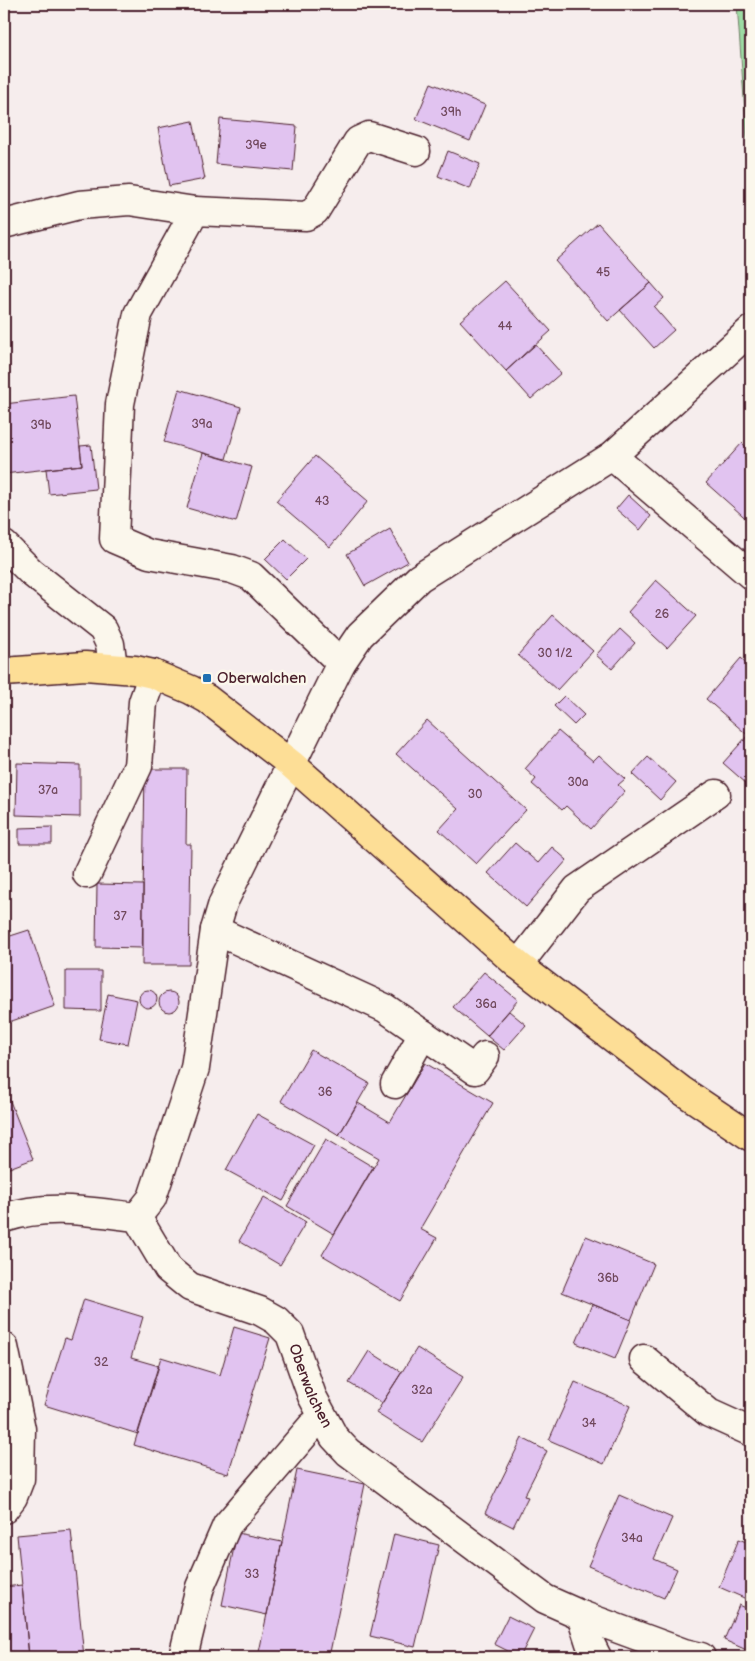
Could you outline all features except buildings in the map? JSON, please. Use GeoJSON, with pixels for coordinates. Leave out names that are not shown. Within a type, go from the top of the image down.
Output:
{"type":"FeatureCollection","features":[{"type":"Feature","properties":{"kind":"main road"},"geometry":{"type":"LineString","coordinates":[[4,672],[84,666],[113,667],[153,674],[207,699],[290,764],[518,965],[681,1090],[751,1137]]}},
{"type":"Feature","properties":{"kind":"street"},"geometry":{"type":"LineString","coordinates":[[4,224],[79,205],[129,201],[195,211],[306,216],[315,211],[358,141],[369,136],[416,152]]}},
{"type":"Feature","properties":{"kind":"street"},"geometry":{"type":"LineString","coordinates":[[195,211],[138,314],[120,404],[114,539],[149,554],[232,569],[251,576],[340,663]]}},
{"type":"Feature","properties":{"kind":"street"},"geometry":{"type":"LineString","coordinates":[[4,1218],[22,1212],[59,1209],[137,1217],[152,1198],[195,1068],[214,930],[223,903],[340,663],[360,635],[419,578],[612,456],[751,330]]}},
{"type":"Feature","properties":{"kind":"street"},"geometry":{"type":"LineString","coordinates":[[612,456],[751,575]]}},
{"type":"Feature","properties":{"kind":"street"},"geometry":{"type":"LineString","coordinates":[[4,545],[31,572],[103,629],[110,644],[113,667]]}},
{"type":"Feature","properties":{"kind":"street"},"geometry":{"type":"LineString","coordinates":[[87,874],[138,766],[143,702],[153,674]]}},
{"type":"Feature","properties":{"kind":"street"},"geometry":{"type":"LineString","coordinates":[[518,965],[577,890],[716,794]]}},
{"type":"Feature","properties":{"kind":"street"},"geometry":{"type":"LineString","coordinates":[[214,930],[385,1008],[475,1070],[485,1056]]}},
{"type":"Feature","properties":{"kind":"street"},"geometry":{"type":"LineString","coordinates":[[395,1084],[424,1034]]}},
{"type":"Feature","properties":{"kind":"street","name":"Oberwalchen"},"geometry":{"type":"LineString","coordinates":[[137,1217],[168,1269],[190,1286],[260,1311],[276,1320],[290,1334],[312,1396],[334,1437],[348,1452],[545,1599],[580,1615],[684,1653],[701,1657]]}},
{"type":"Feature","properties":{"kind":"street"},"geometry":{"type":"LineString","coordinates":[[4,1346],[21,1429],[20,1478],[13,1497],[4,1510]]}},
{"type":"Feature","properties":{"kind":"street"},"geometry":{"type":"LineString","coordinates":[[644,1359],[709,1413],[751,1432]]}},
{"type":"Feature","properties":{"kind":"street"},"geometry":{"type":"LineString","coordinates":[[183,1657],[200,1586],[227,1525],[311,1427],[323,1418]]}},
{"type":"Feature","properties":{"kind":"street"},"geometry":{"type":"LineString","coordinates":[[580,1615],[597,1657]]}},
{"type":"Feature","properties":{"kind":"green space"},"geometry":{"type":"Polygon","coordinates":[[[737,4],[751,4],[751,193],[737,4]]]}},
{"type":"Feature","properties":{"kind":"place","name":"Oberwalchen"},"geometry":{"type":"Point","coordinates":[207,678]}}]}
